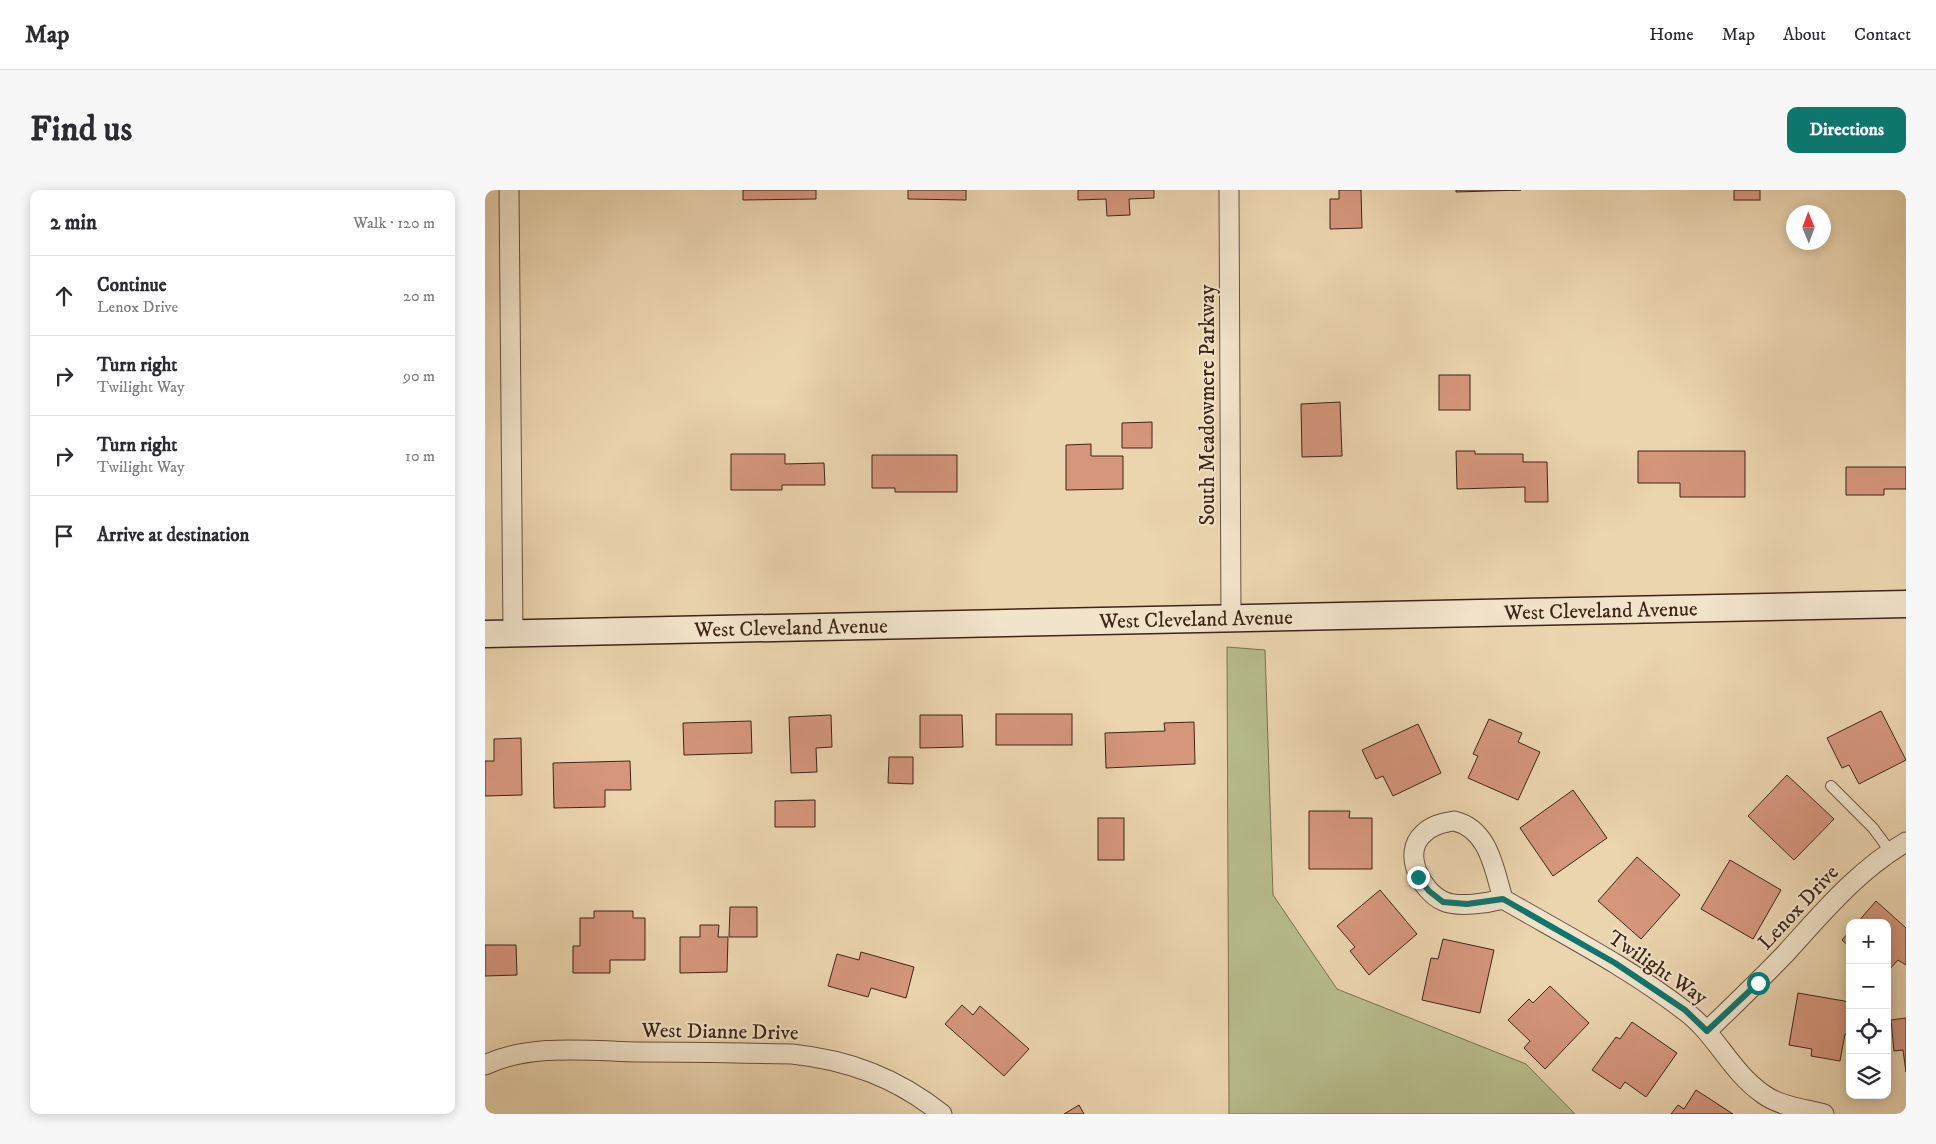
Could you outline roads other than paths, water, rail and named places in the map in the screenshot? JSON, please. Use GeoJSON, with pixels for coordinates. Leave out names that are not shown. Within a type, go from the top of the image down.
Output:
{"type":"FeatureCollection","features":[{"type":"Feature","properties":{"kind":"main road","name":"West Cleveland Avenue"},"geometry":{"type":"LineString","coordinates":[[485,634],[1231,620],[1906,604]]}},
{"type":"Feature","properties":{"kind":"street"},"geometry":{"type":"LineString","coordinates":[[509,190],[513,633]]}},
{"type":"Feature","properties":{"kind":"street","name":"South Meadowmere Parkway"},"geometry":{"type":"LineString","coordinates":[[1229,190],[1231,620]]}},
{"type":"Feature","properties":{"kind":"street"},"geometry":{"type":"LineString","coordinates":[[1454,821],[1467,824],[1481,838],[1493,863],[1503,899],[1467,904],[1443,902],[1418,877],[1415,851],[1421,835],[1436,824],[1454,821]]}},
{"type":"Feature","properties":{"kind":"street","name":"Lenox Drive"},"geometry":{"type":"LineString","coordinates":[[1707,1031],[1758,983],[1855,879],[1898,846]]}},
{"type":"Feature","properties":{"kind":"street","name":"Twilight Way"},"geometry":{"type":"LineString","coordinates":[[1503,899],[1615,963],[1685,1010],[1707,1031],[1742,1075],[1763,1095],[1790,1106],[1824,1114]]}},
{"type":"Feature","properties":{"kind":"street","name":"West Dianne Drive"},"geometry":{"type":"LineString","coordinates":[[485,1065],[520,1054],[545,1052],[814,1056],[856,1065],[880,1074],[921,1098],[941,1114]]}},
{"type":"Feature","properties":{"kind":"lane"},"geometry":{"type":"LineString","coordinates":[[1831,786],[1873,828],[1898,846]]}}]}
